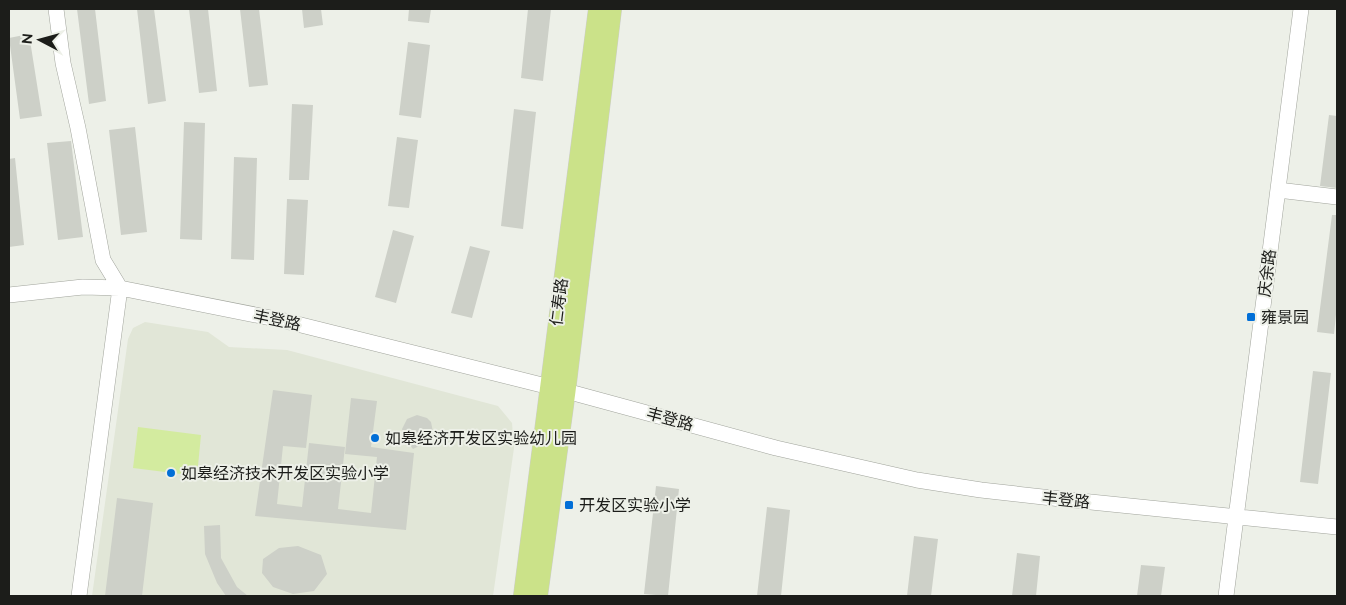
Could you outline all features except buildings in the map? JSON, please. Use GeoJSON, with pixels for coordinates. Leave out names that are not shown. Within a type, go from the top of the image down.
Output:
{"type":"FeatureCollection","features":[{"type":"Feature","properties":{"kind":"main road","name":"仁寿路"},"geometry":{"type":"LineString","coordinates":[[538,596],[557,389],[598,9]]}},
{"type":"Feature","properties":{"kind":"main road","name":"仁寿路"},"geometry":{"type":"LineString","coordinates":[[523,596],[557,389],[612,9]]}},
{"type":"Feature","properties":{"kind":"street"},"geometry":{"type":"LineString","coordinates":[[56,9],[63,63],[78,128],[103,260],[120,288],[79,596]]}},
{"type":"Feature","properties":{"kind":"street","name":"庆余路"},"geometry":{"type":"LineString","coordinates":[[1226,596],[1301,9]]}},
{"type":"Feature","properties":{"kind":"street"},"geometry":{"type":"LineString","coordinates":[[1278,190],[1337,197]]}},
{"type":"Feature","properties":{"kind":"street","name":"丰登路"},"geometry":{"type":"LineString","coordinates":[[9,294],[83,287],[120,288],[281,320],[557,389],[776,448],[917,480],[981,490],[1337,527]]}},
{"type":"Feature","properties":{"kind":"shaded area"},"geometry":{"type":"Polygon","coordinates":[[[145,322],[208,332],[229,347],[287,350],[498,406],[512,423],[514,448],[493,596],[92,596],[128,339],[133,328],[145,322]]]}},
{"type":"Feature","properties":{"kind":"green space"},"geometry":{"type":"Polygon","coordinates":[[[138,427],[201,435],[197,476],[133,468],[138,427]]]}},
{"type":"Feature","properties":{"kind":"place","name":"雍景园"},"geometry":{"type":"Point","coordinates":[1251,317]}},
{"type":"Feature","properties":{"kind":"place","name":"如皋经济开发区实验幼儿园"},"geometry":{"type":"Point","coordinates":[375,438]}},
{"type":"Feature","properties":{"kind":"place","name":"如皋经济技术开发区实验小学"},"geometry":{"type":"Point","coordinates":[171,473]}},
{"type":"Feature","properties":{"kind":"place","name":"开发区实验小学"},"geometry":{"type":"Point","coordinates":[569,505]}}]}
